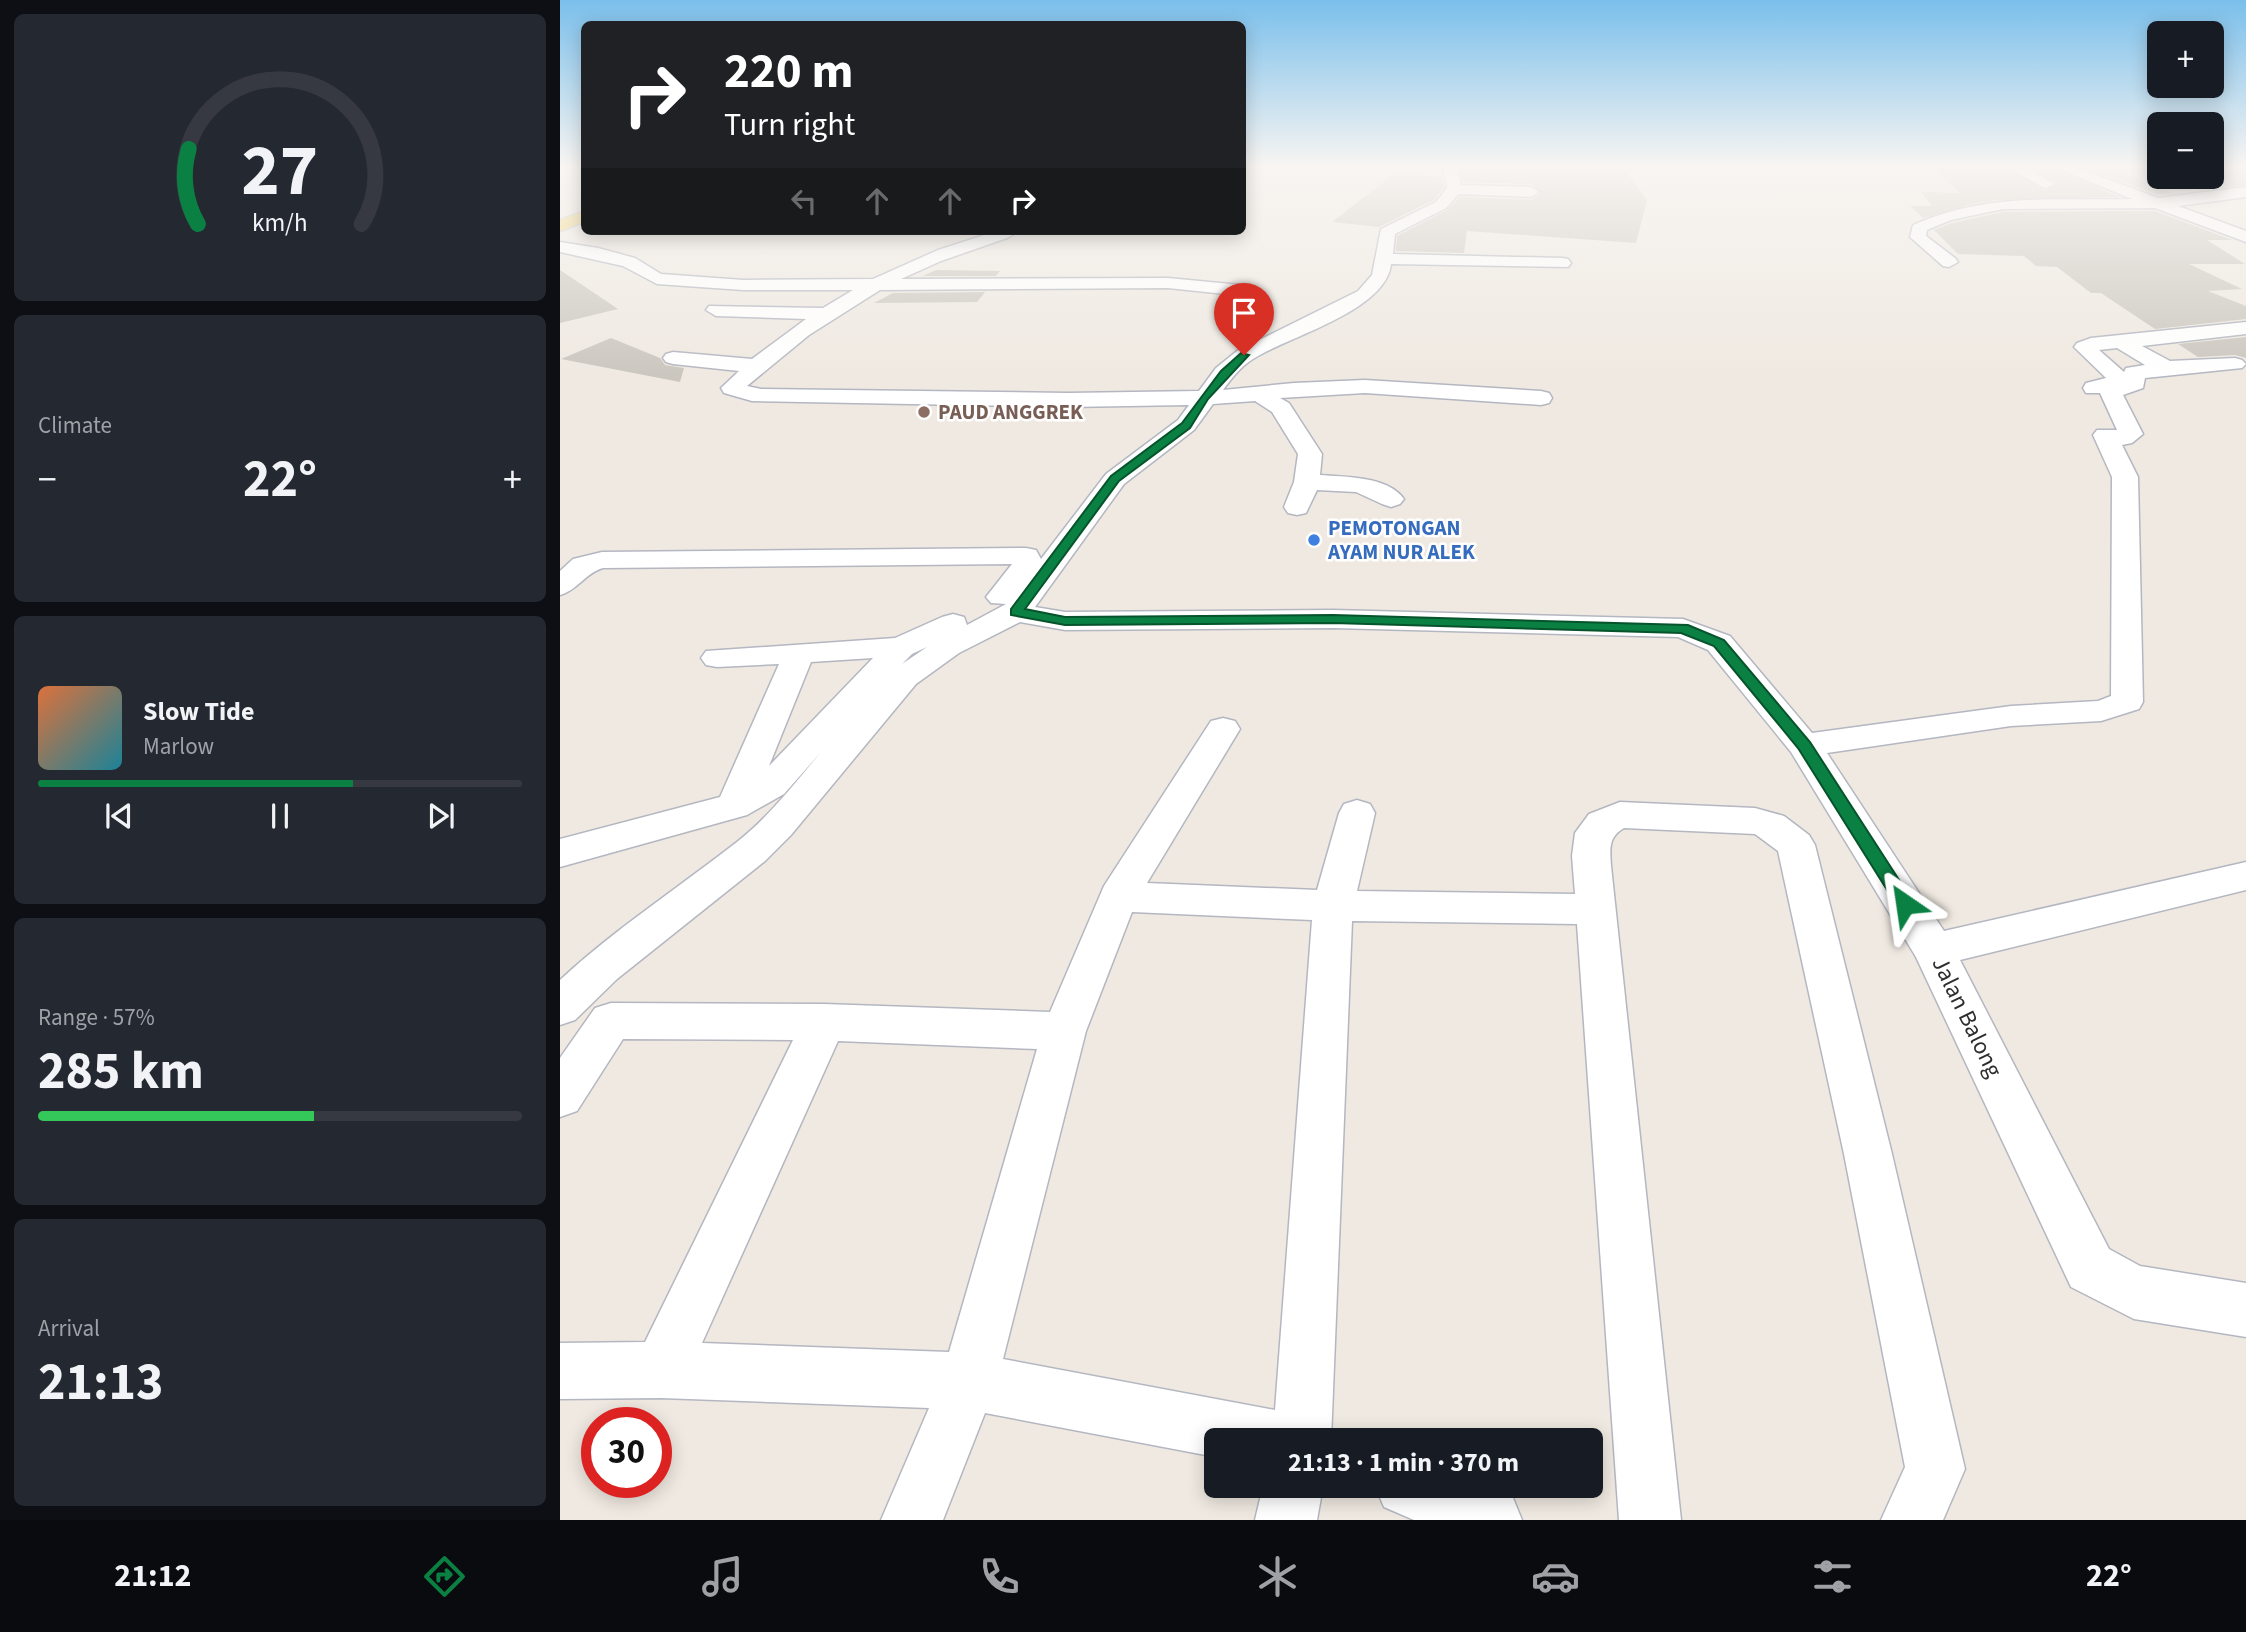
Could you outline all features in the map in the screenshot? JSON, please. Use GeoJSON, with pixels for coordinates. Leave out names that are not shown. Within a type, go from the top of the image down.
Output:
{"type":"FeatureCollection","features":[{"type":"Feature","properties":{"kind":"street"},"geometry":{"type":"LineString","coordinates":[[1000,235],[934,258],[829,314],[755,366],[732,388],[760,396],[1068,400],[1204,398],[1314,387],[1394,387],[1541,398]]}},
{"type":"Feature","properties":{"kind":"street"},"geometry":{"type":"LineString","coordinates":[[560,1006],[602,967],[751,851],[778,826],[905,677],[948,646],[1016,612],[1115,479],[1186,425],[1224,373],[1244,355],[1366,295],[1381,276],[1387,235]]}},
{"type":"Feature","properties":{"kind":"street"},"geometry":{"type":"LineString","coordinates":[[1917,235],[1949,262]]}},
{"type":"Feature","properties":{"kind":"street"},"geometry":{"type":"LineString","coordinates":[[560,247],[598,253],[629,262],[657,279],[681,282],[743,285],[1168,283],[1244,290]]}},
{"type":"Feature","properties":{"kind":"street"},"geometry":{"type":"LineString","coordinates":[[1384,259],[1562,263]]}},
{"type":"Feature","properties":{"kind":"street"},"geometry":{"type":"LineString","coordinates":[[716,310],[829,314]]}},
{"type":"Feature","properties":{"kind":"street"},"geometry":{"type":"LineString","coordinates":[[1804,745],[2011,716],[2101,711],[2127,702],[2125,477],[2105,435],[2091,388],[2121,380],[2084,347],[2091,344],[2246,328]]}},
{"type":"Feature","properties":{"kind":"street"},"geometry":{"type":"LineString","coordinates":[[2121,342],[2166,368]]}},
{"type":"Feature","properties":{"kind":"street"},"geometry":{"type":"LineString","coordinates":[[673,358],[755,366]]}},
{"type":"Feature","properties":{"kind":"street"},"geometry":{"type":"LineString","coordinates":[[2105,435],[2124,438],[2131,434],[2111,392],[2135,383],[2134,373],[2166,368],[2235,365]]}},
{"type":"Feature","properties":{"kind":"street"},"geometry":{"type":"LineString","coordinates":[[1259,394],[1281,408],[1310,454],[1307,482],[1297,508]]}},
{"type":"Feature","properties":{"kind":"street"},"geometry":{"type":"LineString","coordinates":[[1307,482],[1361,485],[1391,499]]}},
{"type":"Feature","properties":{"kind":"street"},"geometry":{"type":"LineString","coordinates":[[560,586],[583,565],[602,560],[1026,556],[1028,563],[996,603],[901,647],[717,658]]}},
{"type":"Feature","properties":{"kind":"street","name":"Jalan Balong"},"geometry":{"type":"LineString","coordinates":[[1016,612],[1065,621],[1333,619],[1683,628],[1719,643],[1804,745],[1934,950],[2090,1268],[2134,1292],[2246,1310]]}},
{"type":"Feature","properties":{"kind":"street"},"geometry":{"type":"LineString","coordinates":[[560,853],[734,806],[771,785],[901,647]]}},
{"type":"Feature","properties":{"kind":"street"},"geometry":{"type":"LineString","coordinates":[[734,806],[799,653]]}},
{"type":"Feature","properties":{"kind":"street"},"geometry":{"type":"LineString","coordinates":[[912,1520],[970,1381],[1064,1031],[1118,897],[1223,729]]}},
{"type":"Feature","properties":{"kind":"street"},"geometry":{"type":"LineString","coordinates":[[1303,1428],[1333,906],[1357,813]]}},
{"type":"Feature","properties":{"kind":"street"},"geometry":{"type":"LineString","coordinates":[[1650,1520],[1591,839],[1603,821],[1620,816],[1755,821],[1783,832],[1796,845],[1868,1154],[1935,1469],[1912,1520]]}},
{"type":"Feature","properties":{"kind":"street"},"geometry":{"type":"LineString","coordinates":[[1934,950],[2246,876]]}},
{"type":"Feature","properties":{"kind":"street"},"geometry":{"type":"LineString","coordinates":[[1118,897],[1333,906],[1596,909]]}},
{"type":"Feature","properties":{"kind":"street"},"geometry":{"type":"LineString","coordinates":[[560,1096],[611,1021],[824,1022],[1064,1031]]}},
{"type":"Feature","properties":{"kind":"street"},"geometry":{"type":"LineString","coordinates":[[661,1370],[824,1022]]}},
{"type":"Feature","properties":{"kind":"street"},"geometry":{"type":"LineString","coordinates":[[560,1371],[661,1370],[970,1381],[1217,1428]]}},
{"type":"Feature","properties":{"kind":"street"},"geometry":{"type":"LineString","coordinates":[[1286,1520],[1291,1498]]}},
{"type":"Feature","properties":{"kind":"street"},"geometry":{"type":"LineString","coordinates":[[1435,1498],[1491,1520]]}},
{"type":"Feature","properties":{"kind":"building"},"geometry":{"type":"Polygon","coordinates":[[[1466,235],[1464,253],[1396,251],[1397,236],[1466,235]]]}},
{"type":"Feature","properties":{"kind":"building"},"geometry":{"type":"Polygon","coordinates":[[[1522,235],[1638,235],[1636,243],[1522,235]]]}},
{"type":"Feature","properties":{"kind":"building"},"geometry":{"type":"Polygon","coordinates":[[[1939,235],[2219,235],[2232,240],[2207,240],[2245,264],[2189,264],[2242,289],[2208,291],[2246,306],[2246,319],[2155,329],[2101,293],[2091,293],[2057,267],[2036,266],[2024,256],[1958,254],[1939,235]]]}},
{"type":"Feature","properties":{"kind":"building"},"geometry":{"type":"Polygon","coordinates":[[[560,270],[618,309],[560,323],[560,270]]]}},
{"type":"Feature","properties":{"kind":"building"},"geometry":{"type":"Polygon","coordinates":[[[936,270],[1000,271],[996,276],[923,276],[936,270]]]}},
{"type":"Feature","properties":{"kind":"building"},"geometry":{"type":"Polygon","coordinates":[[[985,292],[977,302],[874,303],[893,293],[985,292]]]}},
{"type":"Feature","properties":{"kind":"building"},"geometry":{"type":"Polygon","coordinates":[[[2246,337],[2246,358],[2235,355],[2198,357],[2178,344],[2246,337]]]}},
{"type":"Feature","properties":{"kind":"building"},"geometry":{"type":"Polygon","coordinates":[[[611,338],[660,358],[665,365],[684,368],[680,382],[561,359],[611,338]]]}},
{"type":"Feature","properties":{"kind":"place","name":"PAUD ANGGREK"},"geometry":{"type":"Point","coordinates":[924,412]}},
{"type":"Feature","properties":{"kind":"place","name":"PEMOTONGAN AYAM NUR ALEK"},"geometry":{"type":"Point","coordinates":[1314,540]}},
{"type":"Feature","properties":{"kind":"route"},"geometry":{"type":"LineString","coordinates":[[1244,355],[1224,373],[1186,425],[1115,479],[1016,612],[1065,621],[1333,619],[1683,628],[1719,643],[1804,745],[1905,904]]}}]}
